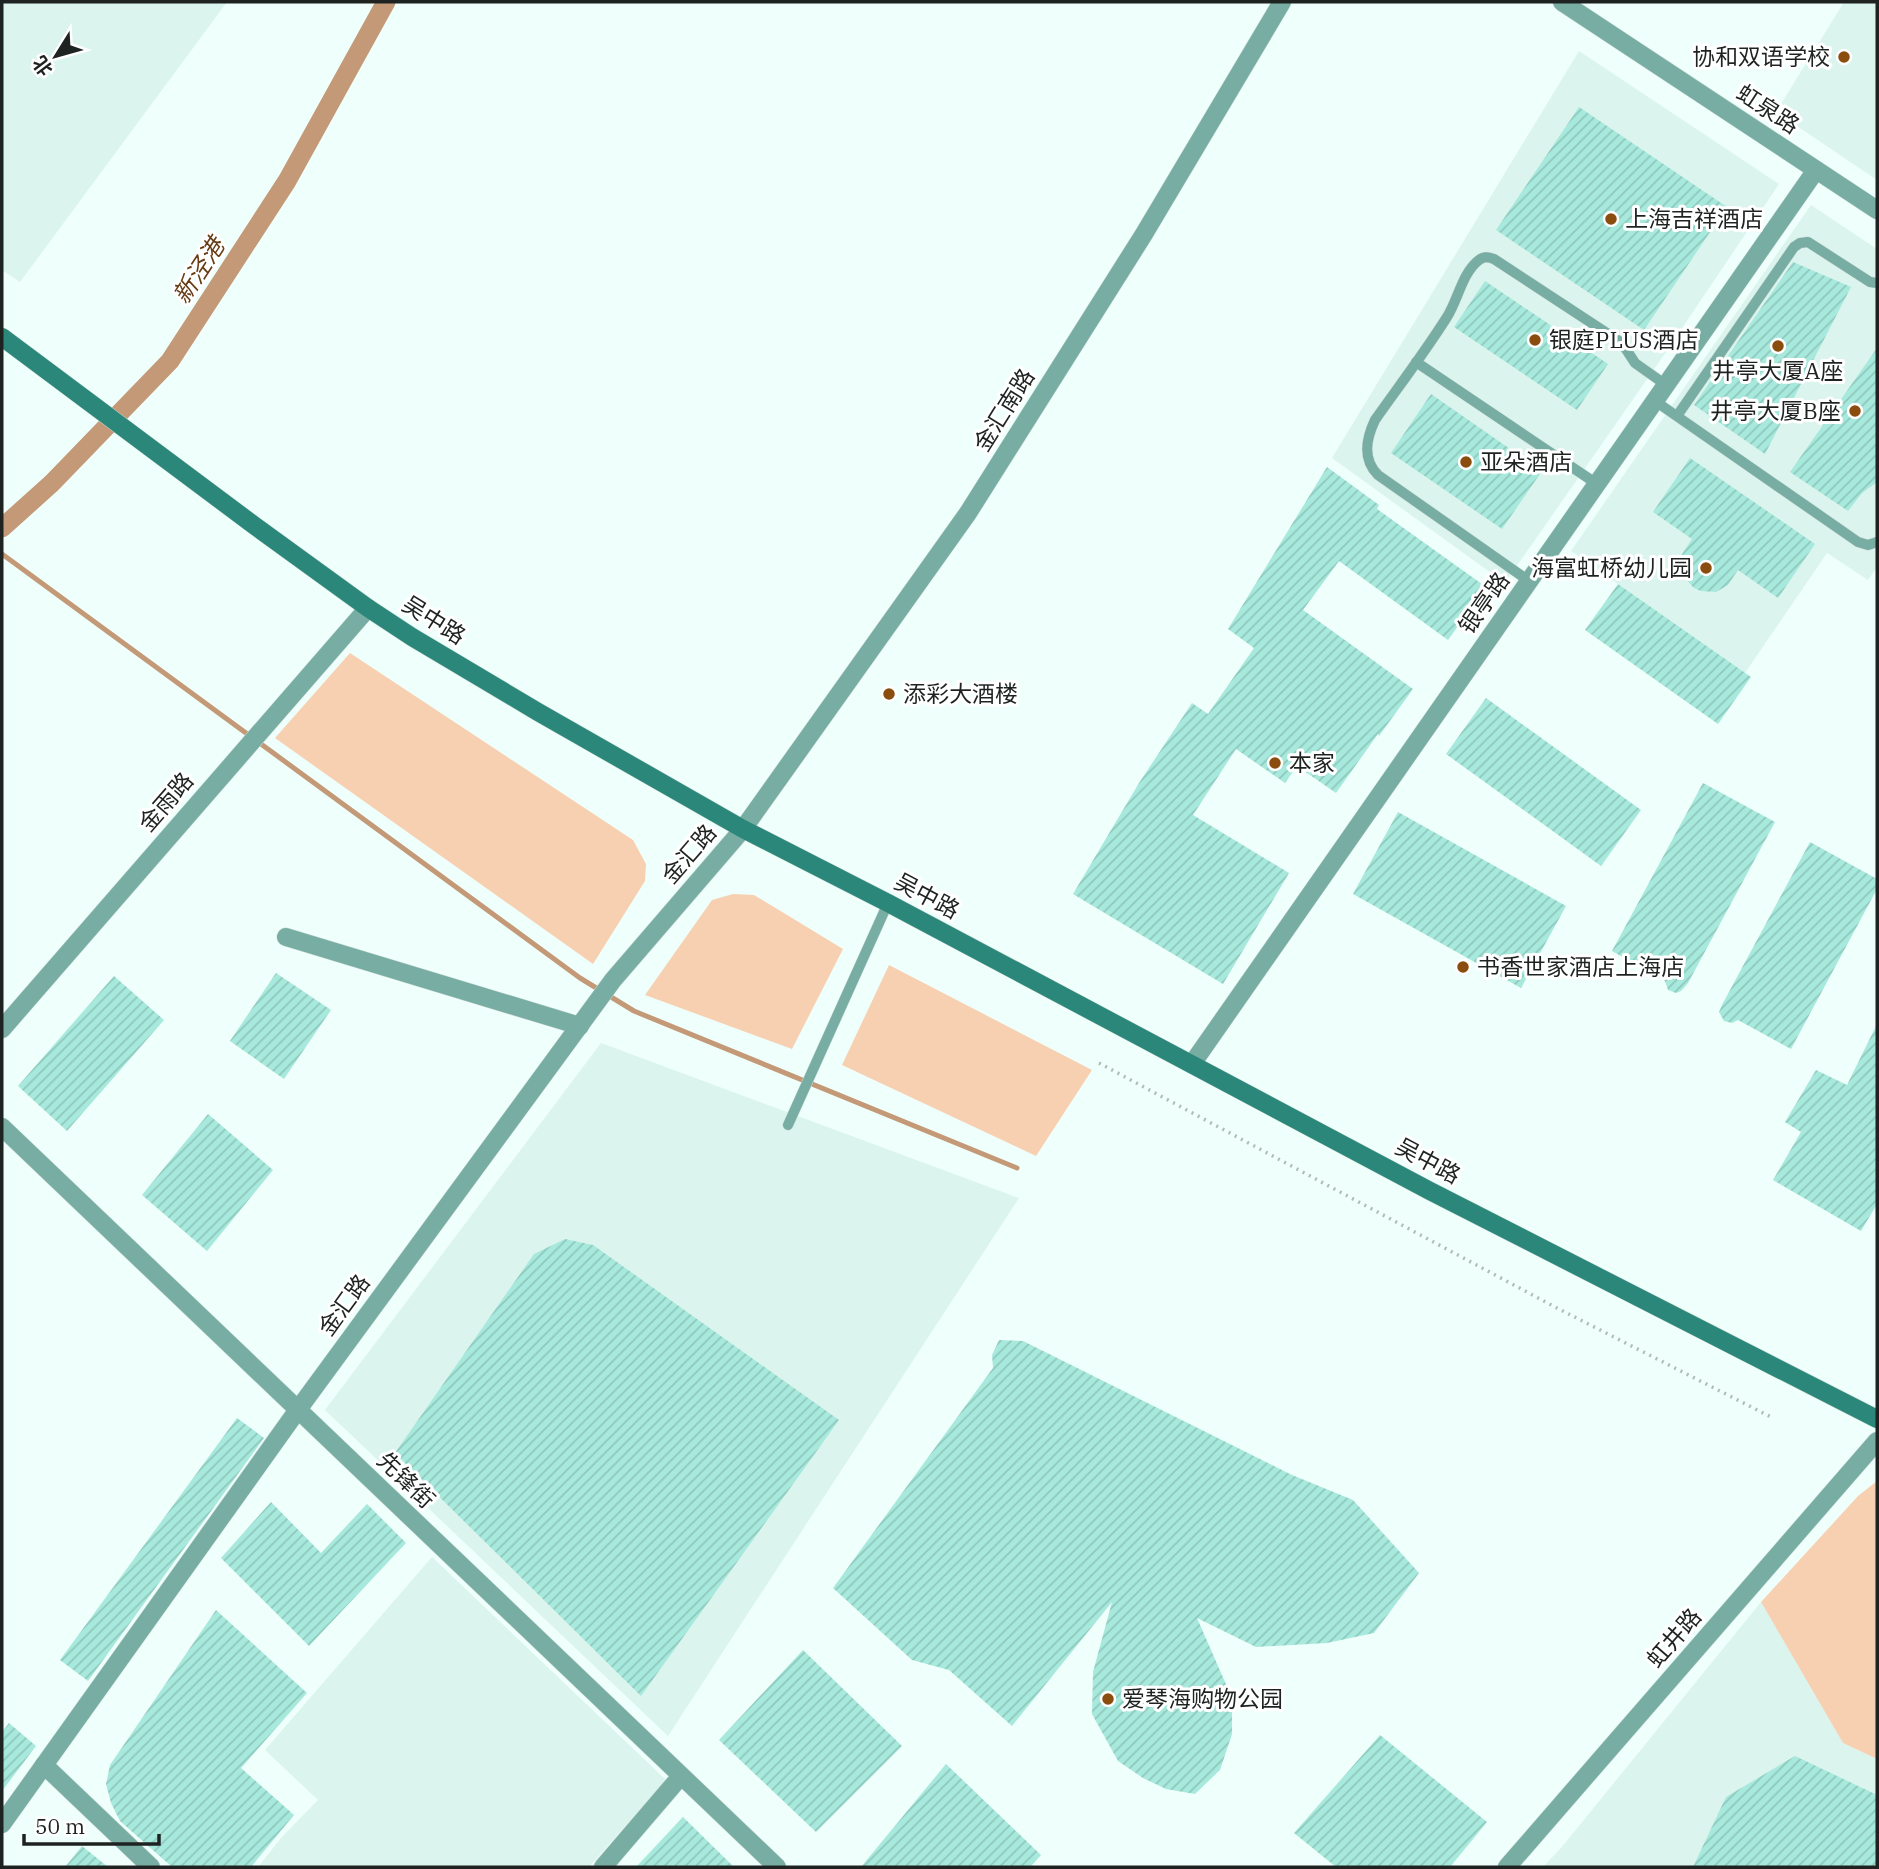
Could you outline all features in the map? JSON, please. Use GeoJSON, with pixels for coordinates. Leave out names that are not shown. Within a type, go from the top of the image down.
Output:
{"type":"FeatureCollection","features":[{"type":"Feature","properties":{"kind":"main road","name":"吴中路"},"geometry":{"type":"LineString","coordinates":[[2,337],[368,608],[538,712],[743,829],[1466,1209],[1877,1419]]}},
{"type":"Feature","properties":{"kind":"street","name":"金汇南路"},"geometry":{"type":"LineString","coordinates":[[743,829],[968,513],[1144,234],[1282,2]]}},
{"type":"Feature","properties":{"kind":"street","name":"虹泉路"},"geometry":{"type":"LineString","coordinates":[[1562,2],[1877,210]]}},
{"type":"Feature","properties":{"kind":"street","name":"银亭路"},"geometry":{"type":"LineString","coordinates":[[1192,1064],[1816,170]]}},
{"type":"Feature","properties":{"kind":"street","name":"金雨路"},"geometry":{"type":"LineString","coordinates":[[2,1029],[368,608]]}},
{"type":"Feature","properties":{"kind":"street","name":"金汇路"},"geometry":{"type":"LineString","coordinates":[[2,1824],[297,1411],[613,980],[743,829]]}},
{"type":"Feature","properties":{"kind":"street"},"geometry":{"type":"LineString","coordinates":[[286,937],[585,1019]]}},
{"type":"Feature","properties":{"kind":"street","name":"先锋街"},"geometry":{"type":"LineString","coordinates":[[2,1127],[777,1867]]}},
{"type":"Feature","properties":{"kind":"street","name":"虹井路"},"geometry":{"type":"LineString","coordinates":[[1507,1867],[1877,1441]]}},
{"type":"Feature","properties":{"kind":"street"},"geometry":{"type":"LineString","coordinates":[[44,1765],[151,1867]]}},
{"type":"Feature","properties":{"kind":"street"},"geometry":{"type":"LineString","coordinates":[[603,1867],[681,1776]]}},
{"type":"Feature","properties":{"kind":"lane"},"geometry":{"type":"LineString","coordinates":[[1676,416],[1794,247],[1800,243],[1814,244],[1870,282],[1877,283]]}},
{"type":"Feature","properties":{"kind":"lane"},"geometry":{"type":"LineString","coordinates":[[1529,581],[1378,474],[1367,456],[1368,435],[1375,420],[1449,314],[1460,288],[1476,262],[1482,257],[1494,259],[1622,342],[1635,363],[1666,385]]}},
{"type":"Feature","properties":{"kind":"lane"},"geometry":{"type":"LineString","coordinates":[[1416,362],[1597,484]]}},
{"type":"Feature","properties":{"kind":"lane"},"geometry":{"type":"LineString","coordinates":[[1655,401],[1858,542],[1868,545],[1877,542]]}},
{"type":"Feature","properties":{"kind":"lane"},"geometry":{"type":"LineString","coordinates":[[788,1125],[888,903]]}},
{"type":"Feature","properties":{"kind":"path"},"geometry":{"type":"LineString","coordinates":[[1099,1063],[1555,1307],[1770,1417]]}},
{"type":"Feature","properties":{"kind":"shaded area"},"geometry":{"type":"Polygon","coordinates":[[[2,2],[227,2],[20,282],[2,270],[2,2]]]}},
{"type":"Feature","properties":{"kind":"shaded area","name":"协和双语学校"},"geometry":{"type":"Polygon","coordinates":[[[1844,2],[1877,2],[1877,180],[1776,112],[1844,2]]]}},
{"type":"Feature","properties":{"kind":"shaded area"},"geometry":{"type":"Polygon","coordinates":[[[1579,51],[1779,184],[1505,583],[1332,458],[1579,51]]]}},
{"type":"Feature","properties":{"kind":"shaded area"},"geometry":{"type":"Polygon","coordinates":[[[1811,205],[1877,249],[1877,567],[1868,580],[1827,553],[1745,673],[1571,551],[1811,205]]]}},
{"type":"Feature","properties":{"kind":"shaded area"},"geometry":{"type":"Polygon","coordinates":[[[350,653],[633,840],[646,864],[645,881],[593,964],[275,738],[350,653]]]}},
{"type":"Feature","properties":{"kind":"shaded area"},"geometry":{"type":"Polygon","coordinates":[[[733,894],[754,895],[843,949],[792,1049],[645,995],[712,900],[733,894]]]}},
{"type":"Feature","properties":{"kind":"shaded area"},"geometry":{"type":"Polygon","coordinates":[[[889,965],[1092,1070],[1036,1156],[842,1065],[889,965]]]}},
{"type":"Feature","properties":{"kind":"shaded area"},"geometry":{"type":"Polygon","coordinates":[[[601,1043],[1019,1198],[668,1736],[325,1410],[601,1043]]]}},
{"type":"Feature","properties":{"kind":"shaded area"},"geometry":{"type":"Polygon","coordinates":[[[1877,1481],[1877,1759],[1843,1743],[1761,1602],[1858,1496],[1877,1481]]]}},
{"type":"Feature","properties":{"kind":"shaded area"},"geometry":{"type":"Polygon","coordinates":[[[432,1557],[666,1780],[589,1867],[258,1867],[281,1838],[318,1800],[265,1750],[432,1557]]]}},
{"type":"Feature","properties":{"kind":"shaded area"},"geometry":{"type":"Polygon","coordinates":[[[1761,1602],[1843,1743],[1877,1759],[1877,1867],[1543,1867],[1561,1848],[1761,1602]]]}},
{"type":"Feature","properties":{"kind":"building","name":"上海吉祥酒店"},"geometry":{"type":"Polygon","coordinates":[[[1579,107],[1727,207],[1644,330],[1496,230],[1579,107]]]}},
{"type":"Feature","properties":{"kind":"building","name":"井亭大厦A座"},"geometry":{"type":"Polygon","coordinates":[[[1793,262],[1851,287],[1765,454],[1694,405],[1793,262]]]}},
{"type":"Feature","properties":{"kind":"building","name":"银庭PLUS酒店"},"geometry":{"type":"Polygon","coordinates":[[[1485,281],[1608,364],[1577,410],[1454,327],[1485,281]]]}},
{"type":"Feature","properties":{"kind":"building","name":"井亭大厦B座"},"geometry":{"type":"Polygon","coordinates":[[[1877,348],[1877,482],[1862,493],[1848,511],[1790,472],[1877,348]]]}},
{"type":"Feature","properties":{"kind":"building","name":"亚朵酒店"},"geometry":{"type":"Polygon","coordinates":[[[1431,394],[1542,471],[1502,529],[1391,453],[1431,394]]]}},
{"type":"Feature","properties":{"kind":"building"},"geometry":{"type":"Polygon","coordinates":[[[1690,458],[1815,544],[1778,598],[1738,570],[1728,585],[1716,592],[1694,588],[1682,575],[1682,554],[1692,539],[1653,512],[1690,458]]]}},
{"type":"Feature","properties":{"kind":"building"},"geometry":{"type":"Polygon","coordinates":[[[1327,467],[1379,505],[1377,509],[1486,587],[1448,640],[1339,561],[1303,610],[1413,689],[1336,793],[1297,766],[1285,783],[1236,749],[1193,815],[1289,873],[1223,984],[1073,894],[1139,783],[1192,703],[1208,714],[1254,648],[1228,629],[1327,467]]]}},
{"type":"Feature","properties":{"kind":"building"},"geometry":{"type":"Polygon","coordinates":[[[1618,584],[1751,677],[1718,724],[1585,630],[1618,584]]]}},
{"type":"Feature","properties":{"kind":"building"},"geometry":{"type":"Polygon","coordinates":[[[1486,698],[1641,810],[1601,866],[1446,754],[1486,698]]]}},
{"type":"Feature","properties":{"kind":"building"},"geometry":{"type":"Polygon","coordinates":[[[1703,783],[1775,822],[1688,983],[1676,993],[1668,990],[1665,981],[1612,951],[1703,783]]]}},
{"type":"Feature","properties":{"kind":"building"},"geometry":{"type":"Polygon","coordinates":[[[1398,812],[1566,906],[1521,988],[1353,894],[1398,812]]]}},
{"type":"Feature","properties":{"kind":"building"},"geometry":{"type":"Polygon","coordinates":[[[1810,842],[1877,879],[1877,889],[1791,1049],[1738,1020],[1732,1023],[1724,1021],[1719,1012],[1810,842]]]}},
{"type":"Feature","properties":{"kind":"building"},"geometry":{"type":"Polygon","coordinates":[[[276,973],[331,1010],[284,1079],[230,1041],[276,973]]]}},
{"type":"Feature","properties":{"kind":"building"},"geometry":{"type":"Polygon","coordinates":[[[114,976],[164,1020],[67,1131],[18,1086],[114,976]]]}},
{"type":"Feature","properties":{"kind":"building"},"geometry":{"type":"Polygon","coordinates":[[[1877,1024],[1877,1204],[1861,1231],[1773,1180],[1801,1132],[1785,1122],[1816,1070],[1847,1085],[1877,1024]]]}},
{"type":"Feature","properties":{"kind":"building"},"geometry":{"type":"Polygon","coordinates":[[[208,1114],[273,1170],[207,1251],[142,1195],[208,1114]]]}},
{"type":"Feature","properties":{"kind":"building"},"geometry":{"type":"Polygon","coordinates":[[[565,1239],[593,1245],[839,1420],[641,1696],[395,1453],[534,1254],[565,1239]]]}},
{"type":"Feature","properties":{"kind":"building"},"geometry":{"type":"Polygon","coordinates":[[[999,1340],[1023,1341],[1292,1475],[1353,1500],[1419,1573],[1374,1633],[1327,1643],[1256,1647],[1197,1618],[1232,1698],[1232,1734],[1220,1770],[1195,1794],[1166,1789],[1118,1761],[1092,1714],[1093,1672],[1112,1602],[1012,1726],[949,1670],[912,1660],[833,1588],[993,1368],[992,1355],[999,1340]]]}},
{"type":"Feature","properties":{"kind":"building"},"geometry":{"type":"Polygon","coordinates":[[[237,1418],[264,1438],[88,1681],[60,1660],[237,1418]]]}},
{"type":"Feature","properties":{"kind":"building"},"geometry":{"type":"Polygon","coordinates":[[[271,1502],[321,1553],[367,1504],[406,1543],[309,1646],[221,1558],[271,1502]]]}},
{"type":"Feature","properties":{"kind":"building"},"geometry":{"type":"Polygon","coordinates":[[[216,1610],[307,1693],[241,1768],[294,1815],[251,1867],[172,1867],[120,1821],[106,1784],[110,1765],[216,1610]]]}},
{"type":"Feature","properties":{"kind":"building"},"geometry":{"type":"Polygon","coordinates":[[[803,1650],[902,1746],[816,1832],[719,1740],[803,1650]]]}},
{"type":"Feature","properties":{"kind":"building"},"geometry":{"type":"Polygon","coordinates":[[[9,1723],[36,1746],[2,1791],[2,1732],[9,1723]]]}},
{"type":"Feature","properties":{"kind":"building"},"geometry":{"type":"Polygon","coordinates":[[[1380,1735],[1487,1822],[1450,1867],[1336,1867],[1294,1833],[1380,1735]]]}},
{"type":"Feature","properties":{"kind":"building"},"geometry":{"type":"Polygon","coordinates":[[[1795,1756],[1877,1795],[1877,1867],[1693,1867],[1726,1797],[1795,1756]]]}},
{"type":"Feature","properties":{"kind":"building"},"geometry":{"type":"Polygon","coordinates":[[[946,1764],[1041,1855],[1030,1867],[861,1867],[946,1764]]]}},
{"type":"Feature","properties":{"kind":"building"},"geometry":{"type":"Polygon","coordinates":[[[683,1817],[734,1867],[636,1867],[683,1817]]]}},
{"type":"Feature","properties":{"kind":"building"},"geometry":{"type":"Polygon","coordinates":[[[82,1846],[108,1867],[65,1867],[82,1846]]]}},
{"type":"Feature","properties":{"kind":"waterway","name":"新泾港"},"geometry":{"type":"LineString","coordinates":[[2,528],[52,483],[170,361],[287,181],[386,2]]}},
{"type":"Feature","properties":{"kind":"waterway"},"geometry":{"type":"LineString","coordinates":[[2,554],[580,978],[634,1011],[1017,1168]]}},
{"type":"Feature","properties":{"kind":"place","name":"协和双语学校"},"geometry":{"type":"Point","coordinates":[1844,57]}},
{"type":"Feature","properties":{"kind":"place","name":"上海吉祥酒店"},"geometry":{"type":"Point","coordinates":[1611,219]}},
{"type":"Feature","properties":{"kind":"place","name":"银庭PLUS酒店"},"geometry":{"type":"Point","coordinates":[1535,340]}},
{"type":"Feature","properties":{"kind":"place","name":"井亭大厦A座"},"geometry":{"type":"Point","coordinates":[1778,346]}},
{"type":"Feature","properties":{"kind":"place","name":"井亭大厦B座"},"geometry":{"type":"Point","coordinates":[1855,411]}},
{"type":"Feature","properties":{"kind":"place","name":"亚朵酒店"},"geometry":{"type":"Point","coordinates":[1466,462]}},
{"type":"Feature","properties":{"kind":"place","name":"海富虹桥幼儿园"},"geometry":{"type":"Point","coordinates":[1706,568]}},
{"type":"Feature","properties":{"kind":"place","name":"添彩大酒楼"},"geometry":{"type":"Point","coordinates":[889,694]}},
{"type":"Feature","properties":{"kind":"place","name":"本家"},"geometry":{"type":"Point","coordinates":[1275,763]}},
{"type":"Feature","properties":{"kind":"place","name":"书香世家酒店上海店"},"geometry":{"type":"Point","coordinates":[1463,967]}},
{"type":"Feature","properties":{"kind":"place","name":"爱琴海购物公园"},"geometry":{"type":"Point","coordinates":[1108,1699]}}]}
